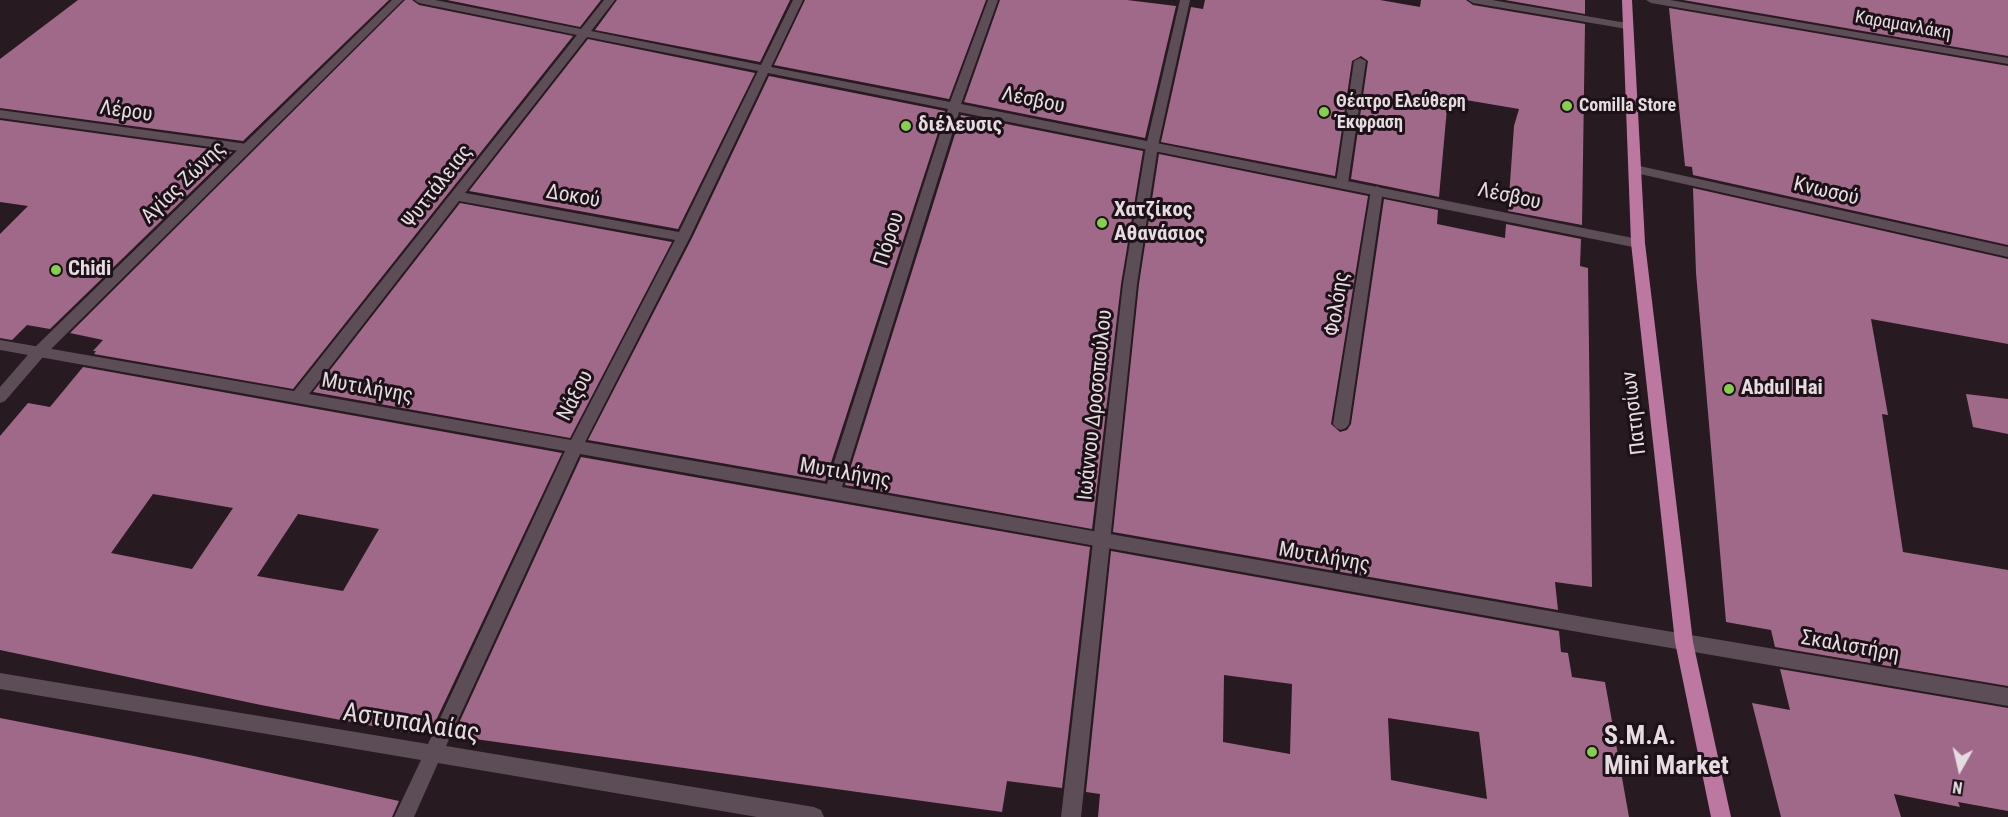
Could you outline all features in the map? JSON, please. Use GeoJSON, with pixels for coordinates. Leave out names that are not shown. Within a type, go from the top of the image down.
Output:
{"type":"FeatureCollection","features":[{"type":"Feature","properties":{"kind":"main road","name":"Πατησίων"},"geometry":{"type":"LineString","coordinates":[[1627,0],[1638,243],[1683,642],[1720,817]]}},
{"type":"Feature","properties":{"kind":"street","name":"Αγίας Ζώνης"},"geometry":{"type":"LineString","coordinates":[[0,397],[38,353],[398,0]]}},
{"type":"Feature","properties":{"kind":"street","name":"Λέσβου"},"geometry":{"type":"LineString","coordinates":[[419,0],[955,105],[1638,243]]}},
{"type":"Feature","properties":{"kind":"street","name":"Ψυττάλειας"},"geometry":{"type":"LineString","coordinates":[[297,398],[610,0]]}},
{"type":"Feature","properties":{"kind":"street","name":"Νάξου"},"geometry":{"type":"LineString","coordinates":[[404,817],[575,447],[683,237],[798,0]]}},
{"type":"Feature","properties":{"kind":"street","name":"Πόρου"},"geometry":{"type":"LineString","coordinates":[[832,493],[955,105],[993,0]]}},
{"type":"Feature","properties":{"kind":"street","name":"Ιωάννου Δροσοπούλου"},"geometry":{"type":"LineString","coordinates":[[1071,817],[1130,284],[1152,146],[1185,0]]}},
{"type":"Feature","properties":{"kind":"street"},"geometry":{"type":"LineString","coordinates":[[1473,0],[1627,26]]}},
{"type":"Feature","properties":{"kind":"street","name":"Καραμανλάκη"},"geometry":{"type":"LineString","coordinates":[[1651,0],[2008,61]]}},
{"type":"Feature","properties":{"kind":"street"},"geometry":{"type":"LineString","coordinates":[[1341,183],[1360,61]]}},
{"type":"Feature","properties":{"kind":"street","name":"Λέρου"},"geometry":{"type":"LineString","coordinates":[[0,114],[247,148]]}},
{"type":"Feature","properties":{"kind":"street","name":"Κνωσού"},"geometry":{"type":"LineString","coordinates":[[1635,170],[2008,252]]}},
{"type":"Feature","properties":{"kind":"street","name":"Φολόης"},"geometry":{"type":"LineString","coordinates":[[1341,424],[1377,190]]}},
{"type":"Feature","properties":{"kind":"street","name":"Δοκού"},"geometry":{"type":"LineString","coordinates":[[457,196],[683,237]]}},
{"type":"Feature","properties":{"kind":"street","name":"Μυτιλήνης"},"geometry":{"type":"LineString","coordinates":[[0,345],[1683,642]]}},
{"type":"Feature","properties":{"kind":"street","name":"Σκαλιστήρη"},"geometry":{"type":"LineString","coordinates":[[1683,642],[2008,697]]}},
{"type":"Feature","properties":{"kind":"street","name":"Αστυπαλαίας"},"geometry":{"type":"LineString","coordinates":[[0,681],[814,817]]}},
{"type":"Feature","properties":{"kind":"building"},"geometry":{"type":"Polygon","coordinates":[[[78,0],[389,0],[243,141],[0,108],[0,59],[78,0]]]}},
{"type":"Feature","properties":{"kind":"building"},"geometry":{"type":"Polygon","coordinates":[[[405,0],[412,0],[419,5],[573,36],[293,389],[94,354],[96,351],[93,351],[103,340],[70,333],[405,0]]]}},
{"type":"Feature","properties":{"kind":"building"},"geometry":{"type":"Polygon","coordinates":[[[447,0],[601,0],[580,27],[447,0]]]}},
{"type":"Feature","properties":{"kind":"building"},"geometry":{"type":"Polygon","coordinates":[[[617,0],[790,0],[760,62],[595,30],[617,0]]]}},
{"type":"Feature","properties":{"kind":"building"},"geometry":{"type":"Polygon","coordinates":[[[805,0],[986,0],[949,99],[774,65],[805,0]]]}},
{"type":"Feature","properties":{"kind":"building"},"geometry":{"type":"Polygon","coordinates":[[[1000,0],[1127,0],[1176,6],[1145,138],[964,102],[1000,0]]]}},
{"type":"Feature","properties":{"kind":"building"},"geometry":{"type":"Polygon","coordinates":[[[1205,0],[1380,0],[1420,7],[1421,0],[1466,0],[1473,5],[1585,24],[1582,225],[1508,211],[1514,126],[1519,109],[1448,97],[1439,197],[1351,179],[1368,61],[1361,56],[1352,61],[1335,176],[1161,142],[1191,7],[1203,9],[1205,0]]]}},
{"type":"Feature","properties":{"kind":"building"},"geometry":{"type":"Polygon","coordinates":[[[1505,0],[1585,0],[1585,14],[1505,0]]]}},
{"type":"Feature","properties":{"kind":"building"},"geometry":{"type":"Polygon","coordinates":[[[1683,0],[2008,0],[2008,56],[1683,0]]]}},
{"type":"Feature","properties":{"kind":"building"},"geometry":{"type":"Polygon","coordinates":[[[1669,8],[2008,66],[2008,245],[1693,175],[1692,167],[1685,166],[1669,8]]]}},
{"type":"Feature","properties":{"kind":"building"},"geometry":{"type":"Polygon","coordinates":[[[588,39],[755,73],[678,229],[469,191],[588,39]]]}},
{"type":"Feature","properties":{"kind":"building"},"geometry":{"type":"Polygon","coordinates":[[[769,76],[945,111],[825,481],[588,440],[692,238],[769,76]]]}},
{"type":"Feature","properties":{"kind":"building"},"geometry":{"type":"Polygon","coordinates":[[[961,115],[1143,151],[1121,284],[1092,529],[845,485],[961,115]]]}},
{"type":"Feature","properties":{"kind":"building"},"geometry":{"type":"Polygon","coordinates":[[[0,120],[232,152],[50,329],[27,325],[12,340],[0,338],[0,234],[28,206],[0,202],[0,120]]]}},
{"type":"Feature","properties":{"kind":"building"},"geometry":{"type":"Polygon","coordinates":[[[1159,154],[1368,196],[1331,424],[1340,432],[1347,430],[1351,424],[1384,199],[1438,210],[1437,224],[1505,238],[1506,224],[1581,239],[1580,266],[1588,268],[1592,587],[1555,582],[1558,610],[1113,532],[1139,284],[1159,154]]]}},
{"type":"Feature","properties":{"kind":"building"},"geometry":{"type":"Polygon","coordinates":[[[1693,188],[2008,259],[2008,344],[1871,319],[1888,415],[1882,414],[1903,552],[2008,570],[2008,686],[1775,647],[1771,630],[1726,622],[1696,273],[1693,188]]]}},
{"type":"Feature","properties":{"kind":"building"},"geometry":{"type":"Polygon","coordinates":[[[460,203],[672,242],[570,438],[313,392],[460,203]]]}},
{"type":"Feature","properties":{"kind":"building"},"geometry":{"type":"Polygon","coordinates":[[[83,367],[562,453],[430,733],[411,731],[410,733],[261,705],[0,650],[0,436],[28,403],[50,407],[83,367]],[[153,494],[111,553],[192,569],[233,508],[153,494]],[[298,514],[257,576],[343,591],[379,529],[298,514]]]}},
{"type":"Feature","properties":{"kind":"building"},"geometry":{"type":"Polygon","coordinates":[[[1966,394],[2008,399],[2008,434],[1973,427],[1966,394]]]}},
{"type":"Feature","properties":{"kind":"building"},"geometry":{"type":"Polygon","coordinates":[[[581,457],[1090,547],[1062,788],[1007,781],[1002,812],[453,736],[581,457]]]}},
{"type":"Feature","properties":{"kind":"building"},"geometry":{"type":"Polygon","coordinates":[[[1111,551],[1559,631],[1561,652],[1568,653],[1572,677],[1605,682],[1629,817],[1098,817],[1100,794],[1086,792],[1111,551]],[[1224,675],[1223,742],[1290,754],[1292,684],[1224,675]],[[1388,718],[1391,780],[1487,799],[1479,732],[1388,718]]]}},
{"type":"Feature","properties":{"kind":"building"},"geometry":{"type":"Polygon","coordinates":[[[1780,669],[2008,708],[2008,811],[1958,802],[1960,807],[1894,794],[1901,817],[1781,817],[1752,703],[1790,710],[1780,669]]]}},
{"type":"Feature","properties":{"kind":"building"},"geometry":{"type":"Polygon","coordinates":[[[0,718],[194,756],[399,801],[392,817],[0,817],[0,718]]]}},
{"type":"Feature","properties":{"kind":"place","name":"Comilla Store"},"geometry":{"type":"Point","coordinates":[1567,106]}},
{"type":"Feature","properties":{"kind":"place","name":"Θέατρο Ελεύθερη Έκφραση"},"geometry":{"type":"Point","coordinates":[1324,112]}},
{"type":"Feature","properties":{"kind":"place","name":"διέλευσις"},"geometry":{"type":"Point","coordinates":[906,126]}},
{"type":"Feature","properties":{"kind":"place","name":"Χατζίκος Αθανάσιος"},"geometry":{"type":"Point","coordinates":[1102,223]}},
{"type":"Feature","properties":{"kind":"place","name":"Chidi"},"geometry":{"type":"Point","coordinates":[56,270]}},
{"type":"Feature","properties":{"kind":"place","name":"Abdul Hai"},"geometry":{"type":"Point","coordinates":[1729,389]}},
{"type":"Feature","properties":{"kind":"place","name":"S.M.A. Mini Market"},"geometry":{"type":"Point","coordinates":[1592,752]}}]}
